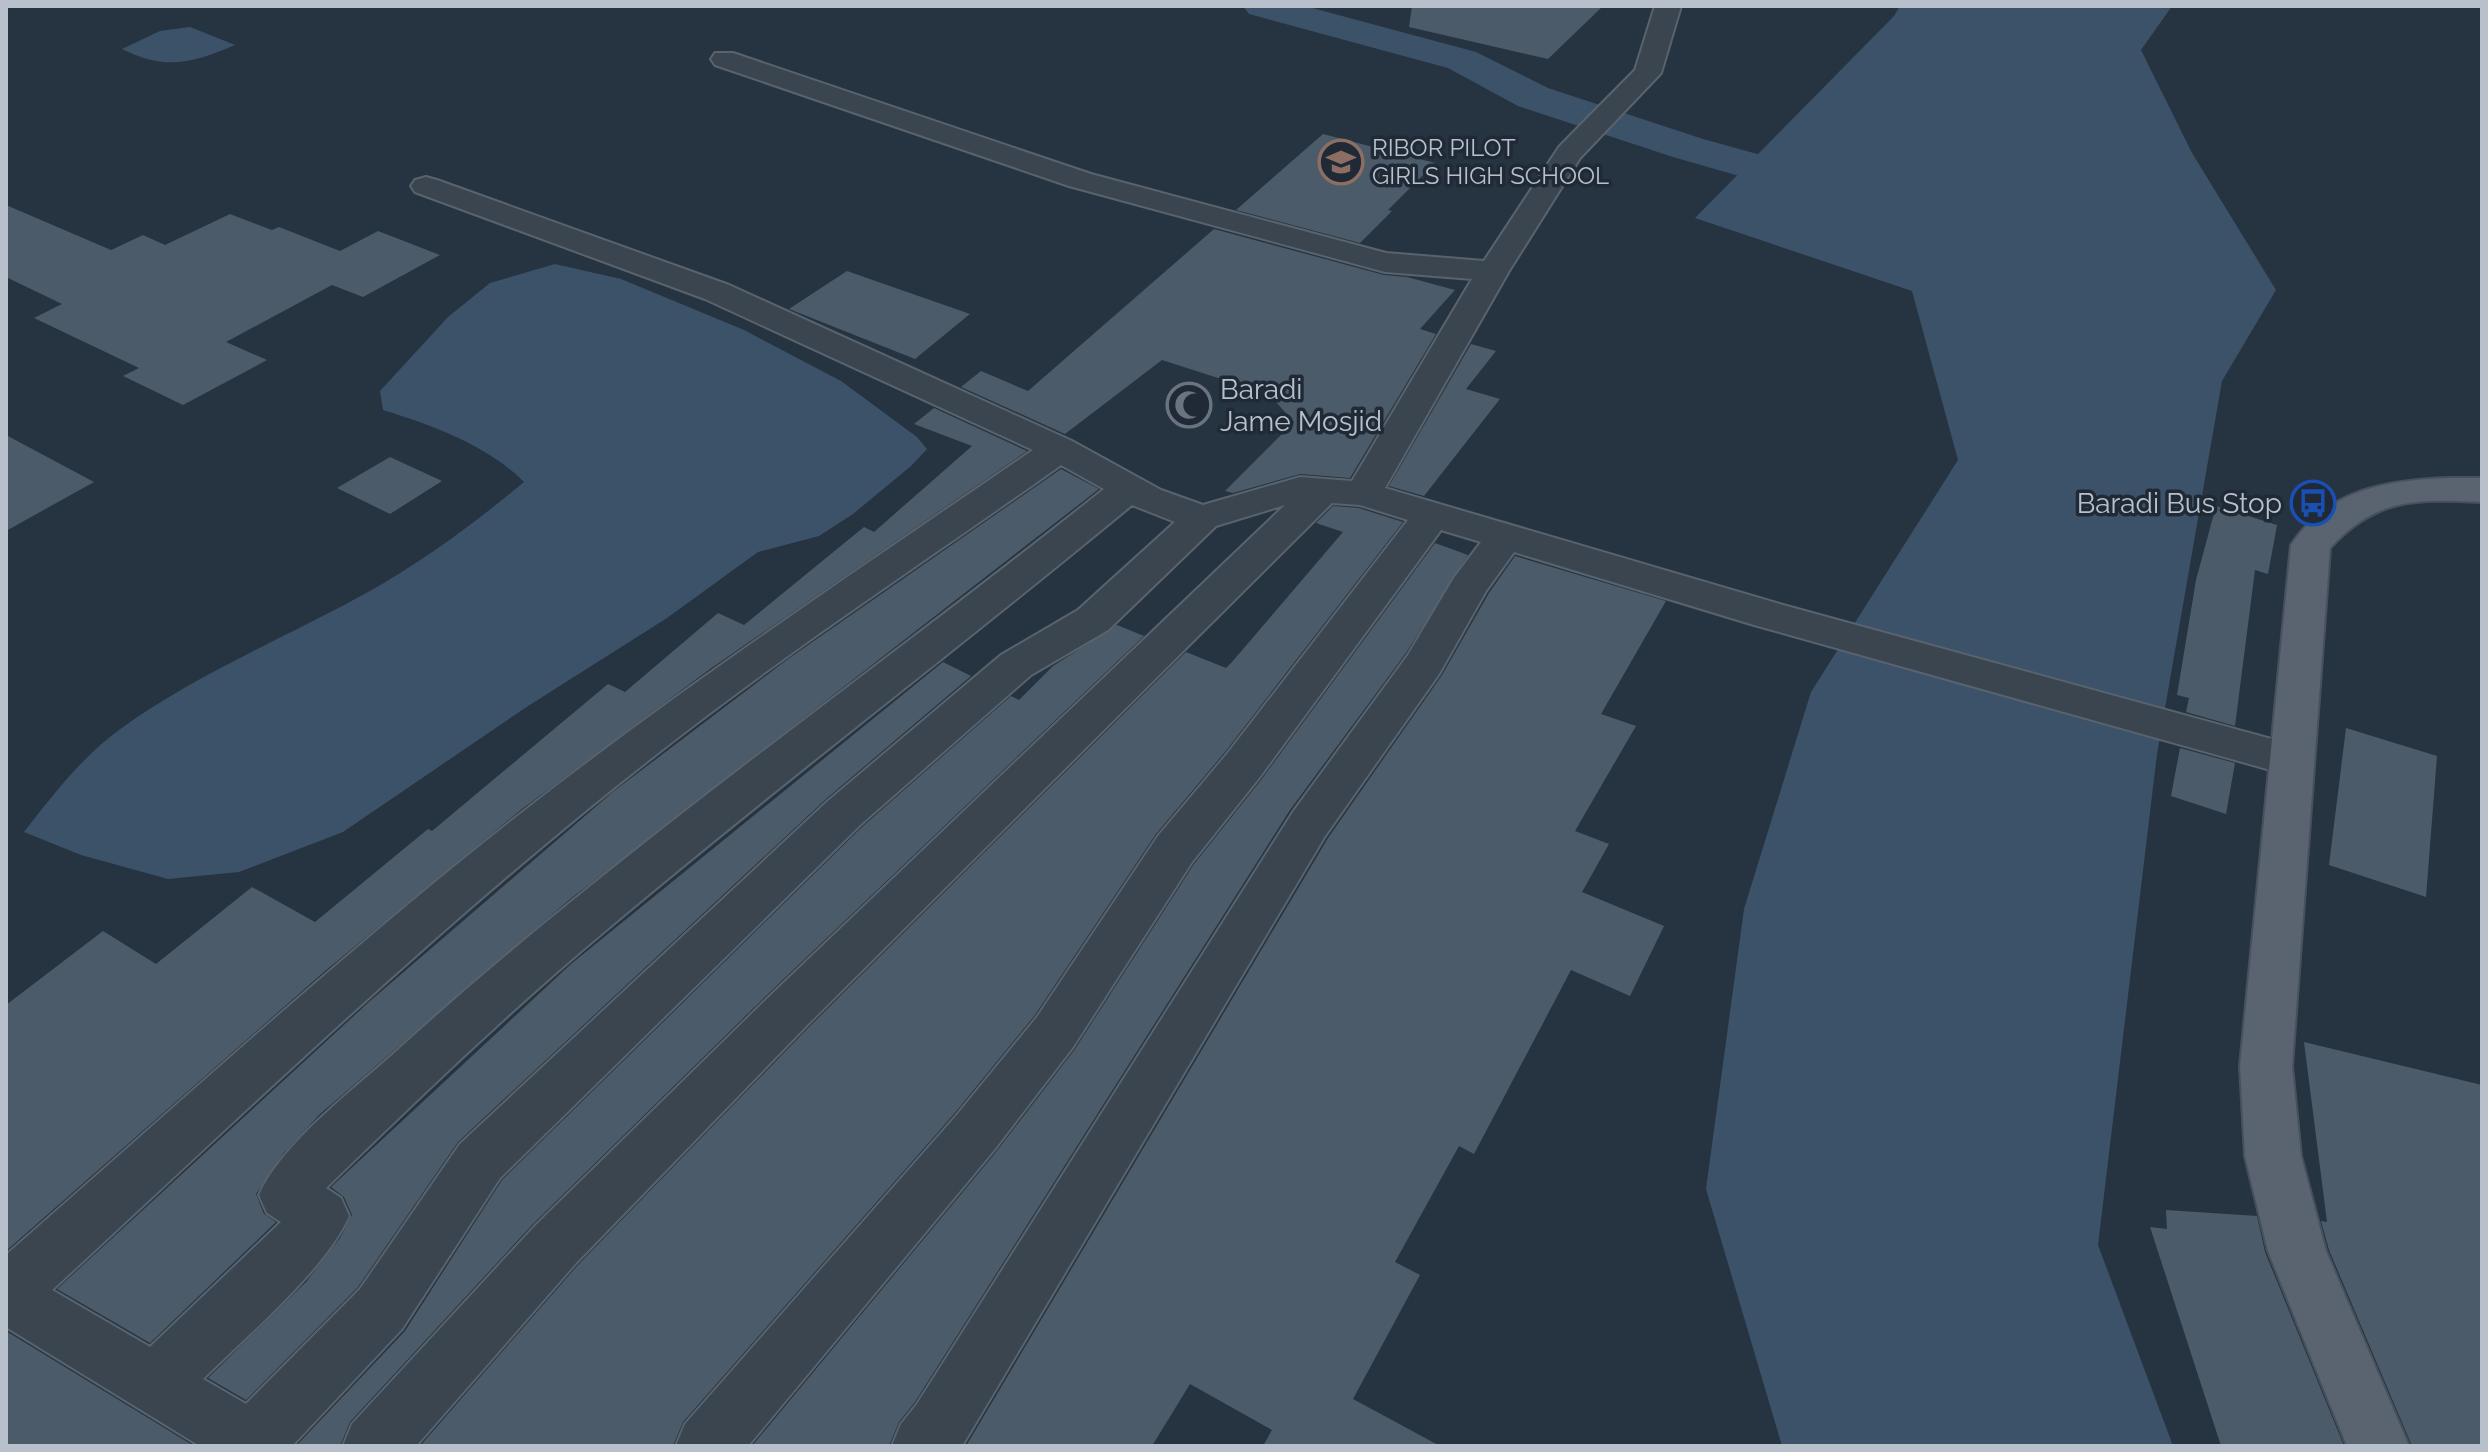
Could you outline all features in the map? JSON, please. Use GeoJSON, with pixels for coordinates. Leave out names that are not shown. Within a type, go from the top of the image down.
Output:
{"type":"FeatureCollection","features":[{"type":"Feature","properties":{"kind":"main road"},"geometry":{"type":"LineString","coordinates":[[2378,1446],[2297,1251],[2273,1156],[2266,1066],[2311,545],[2349,508],[2396,493],[2447,488],[2482,490]]}},
{"type":"Feature","properties":{"kind":"street"},"geometry":{"type":"LineString","coordinates":[[374,1446],[588,1211],[788,1011],[1056,752],[1118,687],[1344,492],[1569,153],[1648,73],[1668,6]]}},
{"type":"Feature","properties":{"kind":"street"},"geometry":{"type":"LineString","coordinates":[[724,59],[1080,180],[1385,262],[1493,271]]}},
{"type":"Feature","properties":{"kind":"street"},"geometry":{"type":"LineString","coordinates":[[426,186],[717,292],[1059,449],[1148,498],[1202,518]]}},
{"type":"Feature","properties":{"kind":"street"},"geometry":{"type":"LineString","coordinates":[[1059,449],[682,712],[538,825],[374,963],[7,1290],[255,1444],[381,1309],[480,1161],[844,813],[1016,665],[1093,620],[1202,518],[1300,488],[1344,492],[1433,513],[1769,615],[2292,760]]}},
{"type":"Feature","properties":{"kind":"street"},"geometry":{"type":"LineString","coordinates":[[155,1384],[297,1246],[321,1216],[287,1195],[309,1167],[450,1037],[509,983],[719,810],[966,621],[1131,487]]}},
{"type":"Feature","properties":{"kind":"street"},"geometry":{"type":"LineString","coordinates":[[707,1446],[956,1155],[1055,1032],[1175,849],[1253,754],[1433,513]]}},
{"type":"Feature","properties":{"kind":"street"},"geometry":{"type":"LineString","coordinates":[[923,1446],[939,1426],[1309,824],[1424,664],[1468,587],[1506,535]]}},
{"type":"Feature","properties":{"kind":"water"},"geometry":{"type":"Polygon","coordinates":[[[1900,6],[2172,6],[2141,50],[2192,153],[2276,290],[2222,381],[2157,754],[2098,1245],[2173,1446],[1782,1446],[1706,1189],[1744,909],[1811,692],[1958,460],[1912,291],[1695,218],[1894,16],[1900,6]]]}},
{"type":"Feature","properties":{"kind":"water"},"geometry":{"type":"Polygon","coordinates":[[[190,27],[235,45],[179,62],[152,60],[122,49],[160,31],[190,27]]]}},
{"type":"Feature","properties":{"kind":"water"},"geometry":{"type":"Polygon","coordinates":[[[555,264],[621,279],[744,330],[841,381],[917,437],[927,449],[853,514],[819,536],[758,552],[667,618],[525,708],[343,832],[239,872],[168,879],[81,855],[24,832],[80,765],[119,730],[178,691],[411,567],[524,482],[476,447],[420,422],[383,410],[380,391],[448,317],[490,283],[555,264]]]}},
{"type":"Feature","properties":{"kind":"building"},"geometry":{"type":"Polygon","coordinates":[[[1412,6],[1603,6],[1548,59],[1409,27],[1412,6]]]}},
{"type":"Feature","properties":{"kind":"building"},"geometry":{"type":"Polygon","coordinates":[[[1323,134],[1435,163],[1360,243],[1236,210],[1323,134]]]}},
{"type":"Feature","properties":{"kind":"building"},"geometry":{"type":"Polygon","coordinates":[[[6,205],[111,250],[143,235],[165,245],[230,214],[272,230],[279,227],[340,251],[378,231],[440,255],[363,297],[332,285],[226,342],[267,360],[183,405],[123,376],[139,368],[34,318],[62,304],[6,277],[6,205]]]}},
{"type":"Feature","properties":{"kind":"building"},"geometry":{"type":"Polygon","coordinates":[[[1214,229],[1384,275],[1407,277],[1455,290],[1420,329],[1436,334],[1350,478],[1300,474],[1233,493],[1225,491],[1294,422],[1256,380],[1246,387],[1162,360],[1065,434],[961,387],[981,371],[1028,391],[1214,229]]]}},
{"type":"Feature","properties":{"kind":"building"},"geometry":{"type":"Polygon","coordinates":[[[847,271],[970,314],[915,359],[789,309],[847,271]]]}},
{"type":"Feature","properties":{"kind":"building"},"geometry":{"type":"Polygon","coordinates":[[[1471,344],[1496,351],[1466,389],[1500,399],[1424,496],[1389,486],[1471,344]]]}},
{"type":"Feature","properties":{"kind":"building"},"geometry":{"type":"Polygon","coordinates":[[[934,408],[1027,451],[710,669],[522,809],[325,971],[6,1251],[6,1005],[103,931],[156,964],[252,887],[315,922],[428,829],[432,831],[608,684],[625,692],[718,613],[744,625],[864,527],[874,532],[972,446],[914,424],[934,408]]]}},
{"type":"Feature","properties":{"kind":"building"},"geometry":{"type":"Polygon","coordinates":[[[6,435],[94,482],[6,531],[6,435]]]}},
{"type":"Feature","properties":{"kind":"building"},"geometry":{"type":"Polygon","coordinates":[[[390,457],[442,481],[390,514],[337,488],[390,457]]]}},
{"type":"Feature","properties":{"kind":"building"},"geometry":{"type":"Polygon","coordinates":[[[1061,469],[1099,489],[569,900],[320,1114],[283,1154],[256,1194],[264,1214],[276,1222],[150,1343],[57,1289],[370,1001],[614,791],[788,659],[1061,469]]]}},
{"type":"Feature","properties":{"kind":"building"},"geometry":{"type":"Polygon","coordinates":[[[1333,506],[1359,508],[1403,522],[1225,752],[1156,834],[1035,1015],[954,1114],[683,1422],[673,1446],[420,1446],[577,1266],[808,1028],[1186,652],[1226,668],[1232,662],[1343,532],[1316,523],[1333,506]]]}},
{"type":"Feature","properties":{"kind":"building"},"geometry":{"type":"Polygon","coordinates":[[[2216,506],[2277,525],[2268,574],[2255,570],[2235,726],[2186,712],[2189,698],[2177,695],[2196,580],[2216,506]]]}},
{"type":"Feature","properties":{"kind":"building"},"geometry":{"type":"Polygon","coordinates":[[[1435,543],[1468,555],[1406,653],[1290,810],[915,1402],[899,1422],[889,1446],[752,1446],[996,1152],[1075,1049],[1194,864],[1261,780],[1435,543]]]}},
{"type":"Feature","properties":{"kind":"building"},"geometry":{"type":"Polygon","coordinates":[[[1515,556],[1666,601],[1601,714],[1636,726],[1575,831],[1609,844],[1582,892],[1664,926],[1630,996],[1571,970],[1474,1154],[1459,1146],[1395,1262],[1420,1275],[1353,1399],[1440,1446],[1263,1446],[1272,1430],[1190,1384],[1152,1446],[966,1446],[1328,838],[1442,675],[1489,593],[1515,556]]]}},
{"type":"Feature","properties":{"kind":"building"},"geometry":{"type":"Polygon","coordinates":[[[1117,625],[1144,636],[768,994],[533,1224],[350,1422],[340,1446],[296,1446],[405,1331],[502,1180],[862,827],[1011,696],[1019,700],[1053,666],[1117,625]]]}},
{"type":"Feature","properties":{"kind":"building"},"geometry":{"type":"Polygon","coordinates":[[[943,662],[971,676],[826,799],[458,1142],[358,1287],[246,1400],[208,1378],[306,1282],[340,1238],[352,1215],[344,1197],[331,1187],[571,964],[943,662]]]}},
{"type":"Feature","properties":{"kind":"building"},"geometry":{"type":"Polygon","coordinates":[[[2346,728],[2437,756],[2426,897],[2329,865],[2346,728]]]}},
{"type":"Feature","properties":{"kind":"building"},"geometry":{"type":"Polygon","coordinates":[[[2180,748],[2235,763],[2226,814],[2171,796],[2180,748]]]}},
{"type":"Feature","properties":{"kind":"building"},"geometry":{"type":"Polygon","coordinates":[[[2304,1042],[2482,1085],[2482,1446],[2412,1446],[2329,1250],[2321,1221],[2327,1222],[2304,1042]]]}},
{"type":"Feature","properties":{"kind":"building"},"geometry":{"type":"Polygon","coordinates":[[[2166,1210],[2257,1216],[2265,1252],[2344,1446],[2221,1446],[2150,1227],[2167,1229],[2166,1210]]]}},
{"type":"Feature","properties":{"kind":"building"},"geometry":{"type":"Polygon","coordinates":[[[6,1331],[194,1446],[6,1446],[6,1331]]]}},
{"type":"Feature","properties":{"kind":"waterway"},"geometry":{"type":"LineString","coordinates":[[1262,6],[1462,60],[1533,97],[1688,148],[1836,190]]}},
{"type":"Feature","properties":{"kind":"place","name":"RIBOR PILOT GIRLS HIGH SCHOOL"},"geometry":{"type":"Point","coordinates":[1341,162]}},
{"type":"Feature","properties":{"kind":"place","name":"Baradi Jame Mosjid"},"geometry":{"type":"Point","coordinates":[1189,405]}},
{"type":"Feature","properties":{"kind":"place","name":"Baradi Bus Stop"},"geometry":{"type":"Point","coordinates":[2313,503]}}]}
